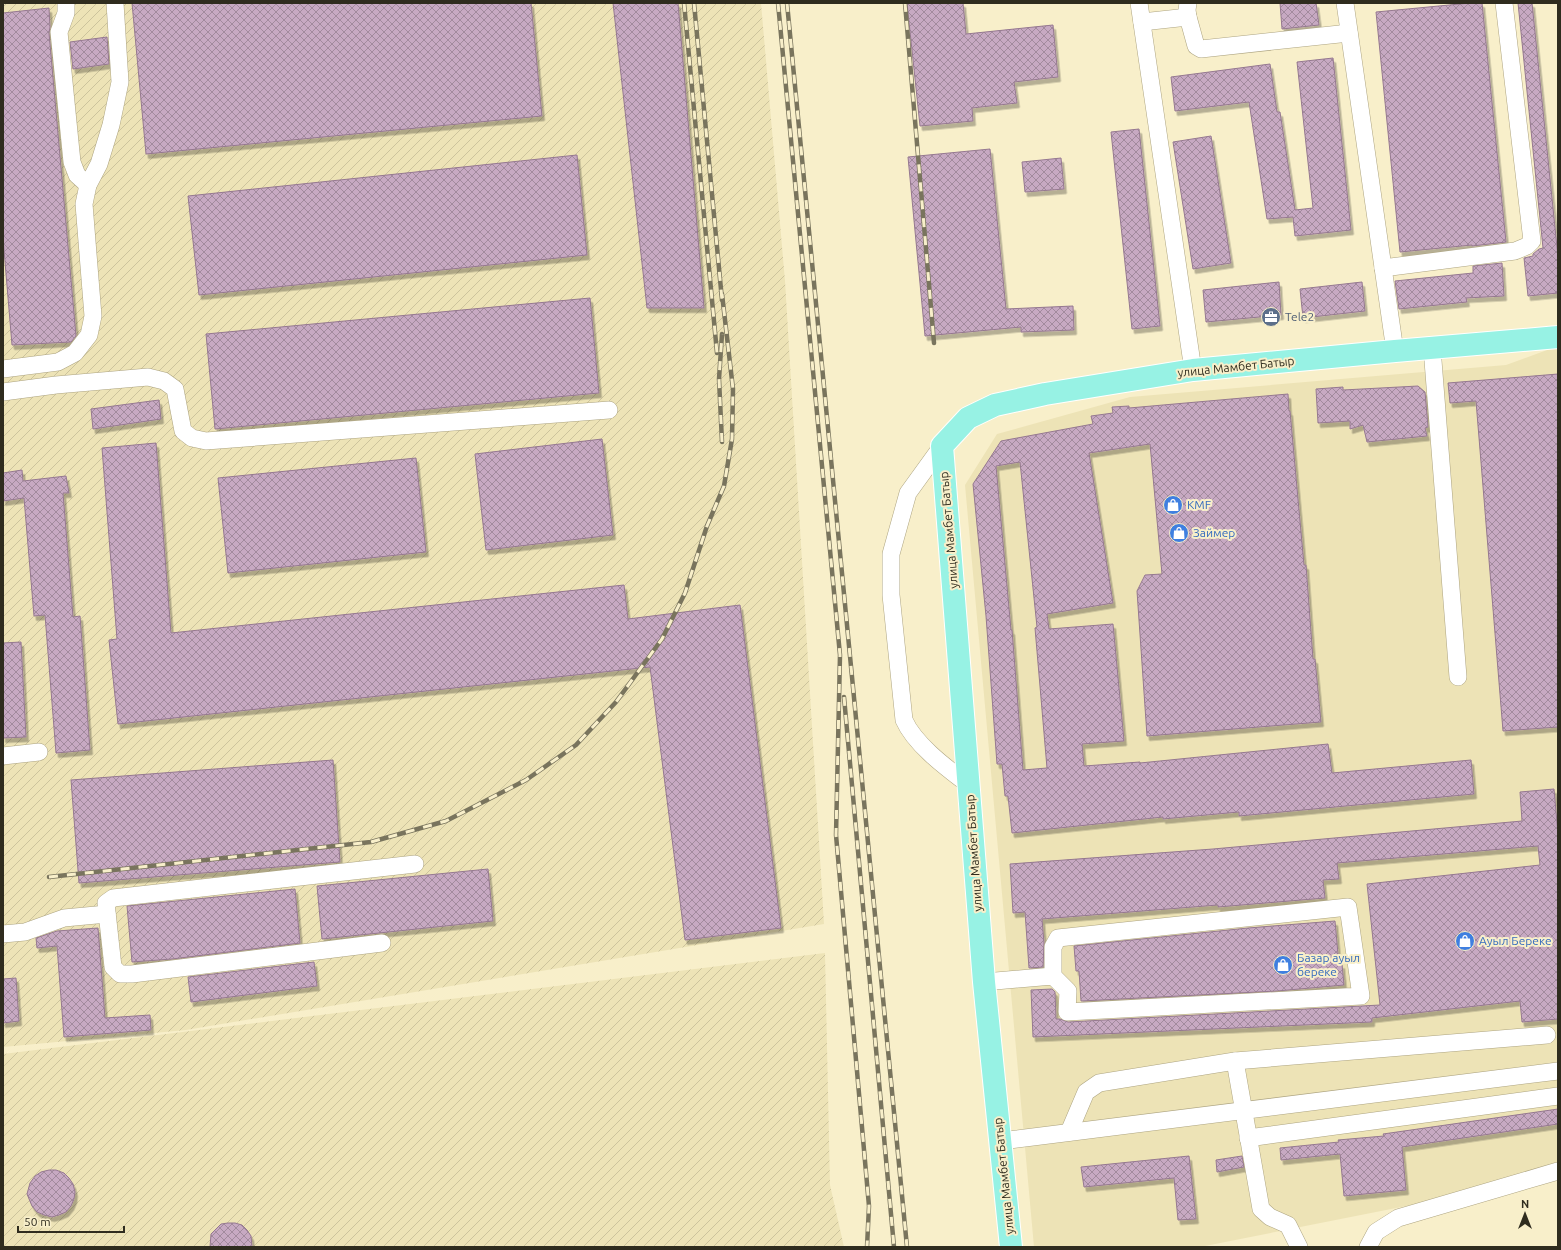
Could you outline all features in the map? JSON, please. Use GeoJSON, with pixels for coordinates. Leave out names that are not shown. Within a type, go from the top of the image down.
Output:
{"type":"FeatureCollection","features":[{"type":"Feature","properties":{"kind":"main road","name":"улица Мамбет Батыр"},"geometry":{"type":"LineString","coordinates":[[1011,1247],[984,982],[942,446],[968,418],[995,405],[1045,394],[1194,370],[1558,337]]}},
{"type":"Feature","properties":{"kind":"street"},"geometry":{"type":"LineString","coordinates":[[3,369],[58,362],[75,354],[89,335],[93,316],[84,204],[88,185],[98,164],[111,126],[120,82],[115,3]]}},
{"type":"Feature","properties":{"kind":"street"},"geometry":{"type":"LineString","coordinates":[[1139,3],[1194,370]]}},
{"type":"Feature","properties":{"kind":"street"},"geometry":{"type":"LineString","coordinates":[[1345,3],[1395,351]]}},
{"type":"Feature","properties":{"kind":"street"},"geometry":{"type":"LineString","coordinates":[[1383,268],[1515,251],[1527,246],[1532,241],[1504,3]]}},
{"type":"Feature","properties":{"kind":"street"},"geometry":{"type":"LineString","coordinates":[[70,6],[59,32],[72,162],[77,175],[88,185]]}},
{"type":"Feature","properties":{"kind":"street"},"geometry":{"type":"LineString","coordinates":[[1142,22],[1188,10],[1196,46],[1201,50],[1349,33]]}},
{"type":"Feature","properties":{"kind":"street"},"geometry":{"type":"LineString","coordinates":[[1432,348],[1458,677]]}},
{"type":"Feature","properties":{"kind":"street"},"geometry":{"type":"LineString","coordinates":[[3,392],[56,385],[148,377],[164,381],[175,389],[183,431],[192,438],[206,441],[609,410]]}},
{"type":"Feature","properties":{"kind":"street"},"geometry":{"type":"LineString","coordinates":[[942,446],[908,494],[891,554],[891,595],[904,720],[914,737],[947,768],[969,785]]}},
{"type":"Feature","properties":{"kind":"street"},"geometry":{"type":"LineString","coordinates":[[3,756],[39,752]]}},
{"type":"Feature","properties":{"kind":"street"},"geometry":{"type":"LineString","coordinates":[[382,943],[132,974],[120,974],[113,967],[106,903],[114,898],[415,864]]}},
{"type":"Feature","properties":{"kind":"street"},"geometry":{"type":"LineString","coordinates":[[1348,907],[1361,996],[1067,1012],[1068,992],[1053,976],[1054,947],[1058,938],[1348,907]]}},
{"type":"Feature","properties":{"kind":"street"},"geometry":{"type":"LineString","coordinates":[[3,934],[25,932],[64,918],[106,914]]}},
{"type":"Feature","properties":{"kind":"street"},"geometry":{"type":"LineString","coordinates":[[984,982],[1053,976]]}},
{"type":"Feature","properties":{"kind":"street"},"geometry":{"type":"LineString","coordinates":[[1069,1132],[1086,1092],[1099,1083],[1235,1061],[1547,1035]]}},
{"type":"Feature","properties":{"kind":"street"},"geometry":{"type":"LineString","coordinates":[[1235,1061],[1261,1209],[1270,1217],[1288,1225],[1299,1247]]}},
{"type":"Feature","properties":{"kind":"street"},"geometry":{"type":"LineString","coordinates":[[1001,1141],[1558,1071]]}},
{"type":"Feature","properties":{"kind":"street"},"geometry":{"type":"LineString","coordinates":[[1248,1138],[1558,1096]]}},
{"type":"Feature","properties":{"kind":"street"},"geometry":{"type":"LineString","coordinates":[[1368,1247],[1376,1232],[1398,1218],[1558,1171]]}},
{"type":"Feature","properties":{"kind":"shaded area"},"geometry":{"type":"Polygon","coordinates":[[[3,3],[761,3],[785,281],[824,924],[186,1030],[3,1047],[3,3]]]}},
{"type":"Feature","properties":{"kind":"shaded area","name":"Базар ауыл береке"},"geometry":{"type":"Polygon","coordinates":[[[1558,346],[1558,1176],[1200,1247],[1034,1247],[965,485],[997,434],[1130,397],[1506,365],[1558,346]]]}},
{"type":"Feature","properties":{"kind":"shaded area"},"geometry":{"type":"Polygon","coordinates":[[[825,953],[830,1185],[844,1247],[3,1247],[3,1054],[825,953]]]}},
{"type":"Feature","properties":{"kind":"building"},"geometry":{"type":"Polygon","coordinates":[[[132,3],[531,3],[542,116],[146,154],[132,3]]]}},
{"type":"Feature","properties":{"kind":"building"},"geometry":{"type":"Polygon","coordinates":[[[613,3],[678,3],[704,308],[647,308],[613,3]]]}},
{"type":"Feature","properties":{"kind":"building"},"geometry":{"type":"Polygon","coordinates":[[[907,3],[963,3],[966,34],[1053,25],[1058,77],[1014,82],[1017,103],[972,108],[973,121],[920,126],[907,3]]]}},
{"type":"Feature","properties":{"kind":"building"},"geometry":{"type":"Polygon","coordinates":[[[1280,3],[1316,3],[1319,25],[1282,29],[1280,3]]]}},
{"type":"Feature","properties":{"kind":"building"},"geometry":{"type":"Polygon","coordinates":[[[1482,3],[1506,242],[1400,252],[1376,12],[1482,3]]]}},
{"type":"Feature","properties":{"kind":"building"},"geometry":{"type":"Polygon","coordinates":[[[1518,3],[1532,3],[1558,257],[1558,293],[1528,296],[1524,258],[1533,256],[1533,254],[1539,249],[1543,248],[1518,3]]]}},
{"type":"Feature","properties":{"kind":"building"},"geometry":{"type":"Polygon","coordinates":[[[49,8],[49,33],[76,336],[71,342],[12,345],[3,238],[3,13],[49,8]]]}},
{"type":"Feature","properties":{"kind":"building"},"geometry":{"type":"Polygon","coordinates":[[[107,37],[109,64],[73,69],[70,42],[107,37]]]}},
{"type":"Feature","properties":{"kind":"building"},"geometry":{"type":"Polygon","coordinates":[[[1333,58],[1351,230],[1295,236],[1293,217],[1267,219],[1249,102],[1175,111],[1171,77],[1270,64],[1277,112],[1280,112],[1295,210],[1313,208],[1297,62],[1333,58]]]}},
{"type":"Feature","properties":{"kind":"building"},"geometry":{"type":"Polygon","coordinates":[[[1139,129],[1160,326],[1132,329],[1111,132],[1139,129]]]}},
{"type":"Feature","properties":{"kind":"building"},"geometry":{"type":"Polygon","coordinates":[[[1211,136],[1231,263],[1193,269],[1173,142],[1211,136]]]}},
{"type":"Feature","properties":{"kind":"building"},"geometry":{"type":"Polygon","coordinates":[[[990,149],[1006,309],[1073,306],[1074,330],[1021,332],[1021,327],[925,336],[908,157],[990,149]]]}},
{"type":"Feature","properties":{"kind":"building"},"geometry":{"type":"Polygon","coordinates":[[[577,155],[587,255],[199,295],[188,196],[577,155]]]}},
{"type":"Feature","properties":{"kind":"building"},"geometry":{"type":"Polygon","coordinates":[[[1061,158],[1064,189],[1025,192],[1022,162],[1061,158]]]}},
{"type":"Feature","properties":{"kind":"building"},"geometry":{"type":"Polygon","coordinates":[[[1502,263],[1504,296],[1466,298],[1467,302],[1399,309],[1395,281],[1473,273],[1473,266],[1502,263]]]}},
{"type":"Feature","properties":{"kind":"building"},"geometry":{"type":"Polygon","coordinates":[[[1279,282],[1281,315],[1206,322],[1203,290],[1279,282]]]}},
{"type":"Feature","properties":{"kind":"building"},"geometry":{"type":"Polygon","coordinates":[[[1362,282],[1365,311],[1303,318],[1300,289],[1362,282]]]}},
{"type":"Feature","properties":{"kind":"building"},"geometry":{"type":"Polygon","coordinates":[[[590,298],[599,393],[215,429],[206,334],[590,298]]]}},
{"type":"Feature","properties":{"kind":"building"},"geometry":{"type":"Polygon","coordinates":[[[1558,374],[1558,727],[1503,731],[1476,401],[1450,403],[1448,383],[1558,374]]]}},
{"type":"Feature","properties":{"kind":"building"},"geometry":{"type":"Polygon","coordinates":[[[1418,386],[1425,392],[1428,427],[1425,428],[1427,436],[1367,442],[1363,425],[1350,429],[1350,421],[1318,423],[1316,389],[1343,387],[1343,390],[1418,386]]]}},
{"type":"Feature","properties":{"kind":"building"},"geometry":{"type":"Polygon","coordinates":[[[1288,394],[1304,565],[1306,565],[1313,659],[1315,659],[1321,722],[1147,736],[1137,591],[1145,575],[1162,574],[1150,444],[1089,453],[1113,603],[1047,614],[1049,629],[1113,624],[1124,741],[1082,744],[1084,766],[1140,763],[1328,744],[1332,773],[1471,760],[1474,794],[1239,816],[1239,812],[1163,819],[1163,817],[1012,833],[1008,796],[1005,796],[1002,764],[997,764],[986,616],[973,484],[1001,441],[1093,424],[1091,416],[1113,413],[1112,407],[1129,406],[1129,408],[1288,394]],[[1020,462],[996,466],[1012,630],[1023,770],[1047,768],[1035,628],[1037,627],[1020,462]]]}},
{"type":"Feature","properties":{"kind":"building"},"geometry":{"type":"Polygon","coordinates":[[[159,400],[161,419],[93,429],[91,409],[159,400]]]}},
{"type":"Feature","properties":{"kind":"building"},"geometry":{"type":"Polygon","coordinates":[[[602,439],[613,535],[486,550],[475,454],[602,439]]]}},
{"type":"Feature","properties":{"kind":"building"},"geometry":{"type":"Polygon","coordinates":[[[156,443],[171,633],[624,585],[628,619],[740,605],[781,928],[685,940],[650,667],[118,724],[109,640],[117,639],[102,448],[156,443]]]}},
{"type":"Feature","properties":{"kind":"building"},"geometry":{"type":"Polygon","coordinates":[[[416,458],[426,552],[228,573],[218,478],[416,458]]]}},
{"type":"Feature","properties":{"kind":"building"},"geometry":{"type":"Polygon","coordinates":[[[22,470],[23,481],[66,476],[69,493],[63,493],[73,617],[80,616],[90,750],[56,753],[45,615],[34,616],[24,498],[3,501],[3,473],[22,470]]]}},
{"type":"Feature","properties":{"kind":"building"},"geometry":{"type":"Polygon","coordinates":[[[21,642],[26,737],[3,738],[3,643],[21,642]]]}},
{"type":"Feature","properties":{"kind":"building"},"geometry":{"type":"Polygon","coordinates":[[[333,760],[340,862],[79,883],[71,780],[333,760]]]}},
{"type":"Feature","properties":{"kind":"building"},"geometry":{"type":"Polygon","coordinates":[[[1554,789],[1558,834],[1558,1019],[1522,1022],[1520,1001],[1372,1018],[1372,1022],[1033,1037],[1031,990],[1052,989],[1055,992],[1056,1019],[1068,1022],[1380,1005],[1367,884],[1540,865],[1538,846],[1337,863],[1339,879],[1323,880],[1325,898],[1042,919],[1044,943],[1043,967],[1029,968],[1025,912],[1013,913],[1010,864],[1213,849],[1522,821],[1520,792],[1554,789]]]}},
{"type":"Feature","properties":{"kind":"building"},"geometry":{"type":"Polygon","coordinates":[[[488,869],[493,921],[322,939],[317,886],[488,869]]]}},
{"type":"Feature","properties":{"kind":"building"},"geometry":{"type":"Polygon","coordinates":[[[295,889],[300,943],[172,959],[132,962],[127,906],[295,889]]]}},
{"type":"Feature","properties":{"kind":"building"},"geometry":{"type":"Polygon","coordinates":[[[1335,921],[1339,965],[1342,964],[1344,985],[1277,991],[1081,1001],[1079,971],[1076,971],[1074,946],[1248,928],[1335,921]]]}},
{"type":"Feature","properties":{"kind":"building"},"geometry":{"type":"Polygon","coordinates":[[[98,928],[105,1018],[150,1015],[151,1030],[64,1037],[57,946],[37,948],[36,938],[57,931],[98,928]]]}},
{"type":"Feature","properties":{"kind":"building"},"geometry":{"type":"Polygon","coordinates":[[[314,962],[317,986],[191,1002],[188,977],[314,962]]]}},
{"type":"Feature","properties":{"kind":"building"},"geometry":{"type":"Polygon","coordinates":[[[16,978],[19,1021],[3,1023],[3,979],[16,978]]]}},
{"type":"Feature","properties":{"kind":"building"},"geometry":{"type":"Polygon","coordinates":[[[1558,1109],[1558,1124],[1402,1147],[1406,1190],[1344,1196],[1340,1154],[1281,1160],[1280,1148],[1339,1142],[1338,1140],[1384,1136],[1383,1134],[1558,1109]]]}},
{"type":"Feature","properties":{"kind":"building"},"geometry":{"type":"Polygon","coordinates":[[[1189,1156],[1196,1219],[1178,1220],[1174,1178],[1084,1187],[1081,1167],[1189,1156]]]}},
{"type":"Feature","properties":{"kind":"building"},"geometry":{"type":"Polygon","coordinates":[[[1242,1156],[1244,1167],[1217,1172],[1216,1160],[1242,1156]]]}},
{"type":"Feature","properties":{"kind":"building"},"geometry":{"type":"Polygon","coordinates":[[[56,1170],[64,1173],[73,1184],[75,1192],[71,1206],[66,1212],[52,1217],[37,1212],[32,1206],[27,1194],[30,1183],[35,1176],[41,1172],[56,1170]]]}},
{"type":"Feature","properties":{"kind":"building"},"geometry":{"type":"Polygon","coordinates":[[[228,1223],[242,1225],[247,1230],[251,1236],[252,1247],[210,1247],[211,1234],[221,1224],[228,1223]]]}},
{"type":"Feature","properties":{"kind":"railway"},"geometry":{"type":"LineString","coordinates":[[684,3],[717,353]]}},
{"type":"Feature","properties":{"kind":"railway"},"geometry":{"type":"LineString","coordinates":[[694,3],[722,300]]}},
{"type":"Feature","properties":{"kind":"railway"},"geometry":{"type":"LineString","coordinates":[[778,3],[840,655],[836,835],[869,1206],[867,1247]]}},
{"type":"Feature","properties":{"kind":"railway"},"geometry":{"type":"LineString","coordinates":[[787,3],[907,1247]]}},
{"type":"Feature","properties":{"kind":"railway"},"geometry":{"type":"LineString","coordinates":[[905,3],[934,343]]}},
{"type":"Feature","properties":{"kind":"railway"},"geometry":{"type":"LineString","coordinates":[[49,877],[371,842],[446,821],[526,780],[576,745],[616,702],[662,639],[685,593],[707,526],[724,486],[732,439],[733,389],[722,294]]}},
{"type":"Feature","properties":{"kind":"railway"},"geometry":{"type":"LineString","coordinates":[[722,334],[719,379],[722,442]]}},
{"type":"Feature","properties":{"kind":"railway"},"geometry":{"type":"LineString","coordinates":[[844,697],[894,1247]]}},
{"type":"Feature","properties":{"kind":"place","name":"Tele2"},"geometry":{"type":"Point","coordinates":[1271,317]}},
{"type":"Feature","properties":{"kind":"place","name":"KMF"},"geometry":{"type":"Point","coordinates":[1173,505]}},
{"type":"Feature","properties":{"kind":"place","name":"Займер"},"geometry":{"type":"Point","coordinates":[1179,533]}},
{"type":"Feature","properties":{"kind":"place","name":"Ауыл Береке"},"geometry":{"type":"Point","coordinates":[1465,941]}},
{"type":"Feature","properties":{"kind":"place","name":"Базар ауыл береке"},"geometry":{"type":"Point","coordinates":[1283,965]}}]}
